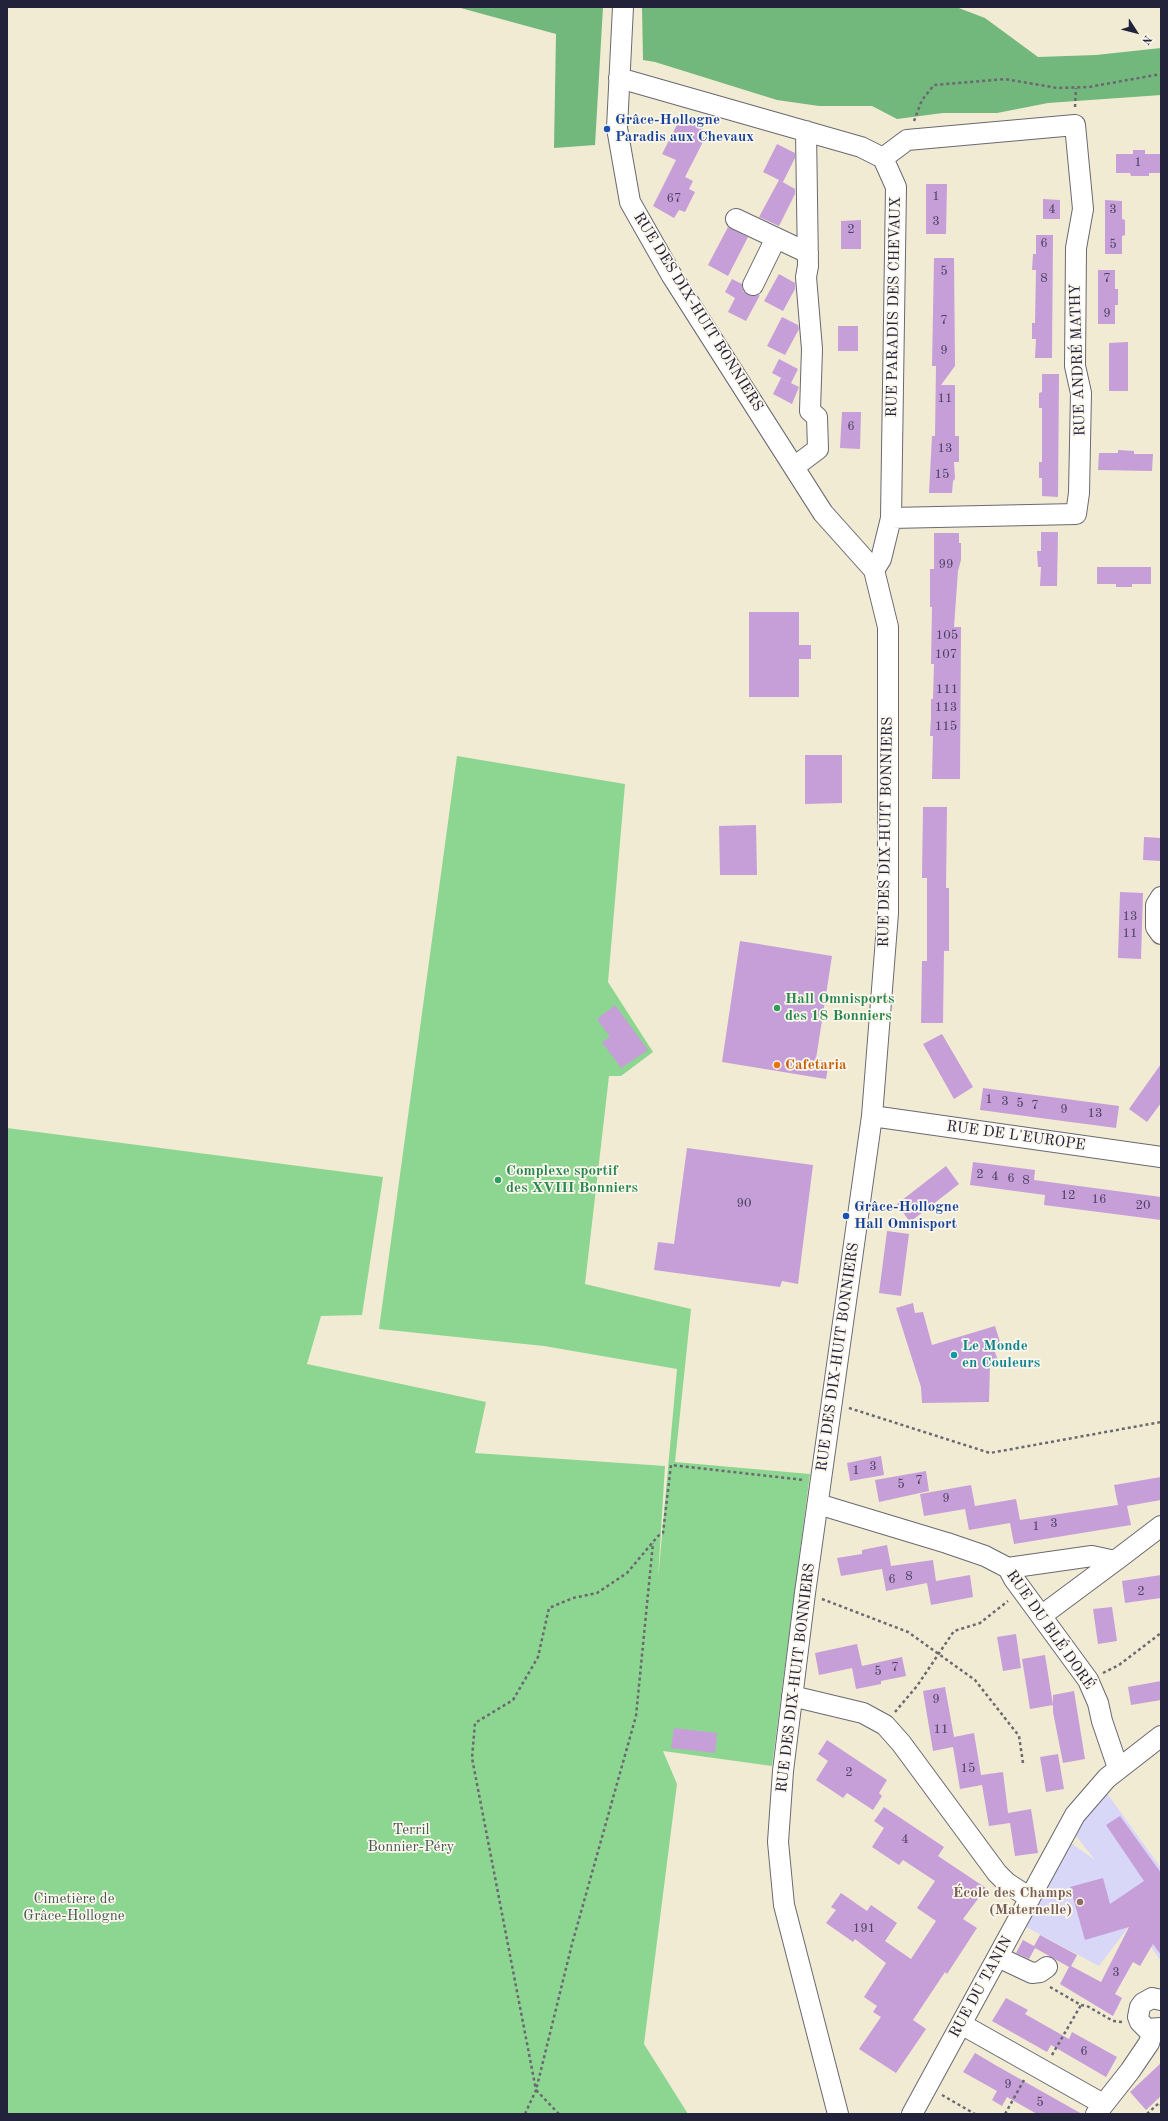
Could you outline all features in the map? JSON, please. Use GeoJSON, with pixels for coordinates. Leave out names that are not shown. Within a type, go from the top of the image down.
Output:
{"type":"FeatureCollection","features":[{"type":"Feature","properties":{"kind":"street","name":"RUE DES DIX-HUIT BONNIERS"},"geometry":{"type":"LineString","coordinates":[[623,7],[617,128],[630,202],[672,276],[823,513],[874,570],[888,627],[888,913],[872,1116],[805,1593],[783,1771],[778,1842],[782,1892],[838,2114]]}},
{"type":"Feature","properties":{"kind":"street"},"geometry":{"type":"LineString","coordinates":[[619,78],[861,147],[883,158],[906,140]]}},
{"type":"Feature","properties":{"kind":"street","name":"RUE ANDRÉ MATHY"},"geometry":{"type":"LineString","coordinates":[[891,518],[1076,514],[1079,493],[1081,393],[1075,366],[1076,248],[1083,209],[1075,125],[906,140]]}},
{"type":"Feature","properties":{"kind":"street"},"geometry":{"type":"LineString","coordinates":[[794,467],[818,449],[817,417],[810,411],[812,349],[806,277],[808,253],[806,131]]}},
{"type":"Feature","properties":{"kind":"street","name":"RUE PARADIS DES CHEVAUX"},"geometry":{"type":"LineString","coordinates":[[883,158],[896,187],[891,518]]}},
{"type":"Feature","properties":{"kind":"street"},"geometry":{"type":"LineString","coordinates":[[736,219],[808,253]]}},
{"type":"Feature","properties":{"kind":"street"},"geometry":{"type":"LineString","coordinates":[[753,285],[776,238]]}},
{"type":"Feature","properties":{"kind":"street"},"geometry":{"type":"LineString","coordinates":[[874,570],[881,558],[891,518]]}},
{"type":"Feature","properties":{"kind":"street"},"geometry":{"type":"LineString","coordinates":[[1161,897],[1156,905],[1156,927],[1161,934]]}},
{"type":"Feature","properties":{"kind":"street","name":"RUE DE L'EUROPE"},"geometry":{"type":"LineString","coordinates":[[872,1116],[1161,1157]]}},
{"type":"Feature","properties":{"kind":"street","name":"RUE DU BLÉ DORÉ"},"geometry":{"type":"LineString","coordinates":[[818,1504],[947,1543],[985,1556],[1008,1568],[1022,1590],[1088,1680],[1098,1703],[1102,1721],[1118,1768]]}},
{"type":"Feature","properties":{"kind":"street"},"geometry":{"type":"LineString","coordinates":[[1041,1616],[1161,1526]]}},
{"type":"Feature","properties":{"kind":"street"},"geometry":{"type":"LineString","coordinates":[[1008,1568],[1092,1556],[1115,1561]]}},
{"type":"Feature","properties":{"kind":"street"},"geometry":{"type":"LineString","coordinates":[[792,1696],[863,1713],[885,1725],[901,1743],[997,1873],[1007,1883],[1030,1898]]}},
{"type":"Feature","properties":{"kind":"street","name":"RUE DU TANIN"},"geometry":{"type":"LineString","coordinates":[[912,2114],[1075,1815],[1107,1778],[1161,1736]]}},
{"type":"Feature","properties":{"kind":"street"},"geometry":{"type":"LineString","coordinates":[[998,1957],[1040,1970]]}},
{"type":"Feature","properties":{"kind":"street"},"geometry":{"type":"LineString","coordinates":[[961,2024],[1038,2068],[1100,2109],[1149,2043],[1151,2027],[1138,2012],[1143,2003],[1152,1998],[1161,2000]]}},
{"type":"Feature","properties":{"kind":"path"},"geometry":{"type":"LineString","coordinates":[[906,140],[922,100],[934,85],[1005,79],[1057,88],[1082,87],[1161,74]]}},
{"type":"Feature","properties":{"kind":"path"},"geometry":{"type":"LineString","coordinates":[[831,1402],[990,1453],[1161,1422]]}},
{"type":"Feature","properties":{"kind":"path"},"geometry":{"type":"LineString","coordinates":[[559,2114],[536,2090],[472,1758],[475,1723],[513,1700],[538,1657],[549,1608],[573,1598],[597,1593],[627,1573],[653,1542],[663,1533],[671,1465],[820,1482]]}},
{"type":"Feature","properties":{"kind":"path"},"geometry":{"type":"LineString","coordinates":[[525,2114],[536,2090],[572,1944],[636,1716],[653,1542]]}},
{"type":"Feature","properties":{"kind":"path"},"geometry":{"type":"LineString","coordinates":[[885,1725],[917,1686],[954,1631],[980,1623],[1022,1590]]}},
{"type":"Feature","properties":{"kind":"path"},"geometry":{"type":"LineString","coordinates":[[805,1593],[908,1632],[975,1680],[1019,1736],[1023,1763]]}},
{"type":"Feature","properties":{"kind":"path"},"geometry":{"type":"LineString","coordinates":[[1088,1680],[1119,1665],[1161,1633]]}},
{"type":"Feature","properties":{"kind":"path"},"geometry":{"type":"LineString","coordinates":[[1040,1970],[1056,1991],[1081,2005],[1087,2006],[1113,2021],[1151,2027]]}},
{"type":"Feature","properties":{"kind":"path"},"geometry":{"type":"LineString","coordinates":[[1005,2114],[1081,2005]]}},
{"type":"Feature","properties":{"kind":"path"},"geometry":{"type":"LineString","coordinates":[[927,2087],[975,2114]]}},
{"type":"Feature","properties":{"kind":"path"},"geometry":{"type":"LineString","coordinates":[[1146,2114],[1159,2103],[1161,2105]]}},
{"type":"Feature","properties":{"kind":"shaded area"},"geometry":{"type":"Polygon","coordinates":[[[1106,1792],[1161,1868],[1161,1961],[1133,1921],[1099,1966],[1026,1927],[1071,1843],[1095,1860],[1073,1832],[1106,1792]]]}},
{"type":"Feature","properties":{"kind":"green space"},"geometry":{"type":"Polygon","coordinates":[[[457,7],[603,7],[595,145],[554,148],[556,34],[457,7]]]}},
{"type":"Feature","properties":{"kind":"green space"},"geometry":{"type":"Polygon","coordinates":[[[642,7],[956,7],[985,18],[1038,57],[1096,55],[1161,48],[1161,95],[1048,103],[997,113],[943,113],[897,119],[872,106],[819,106],[777,100],[655,62],[643,60],[642,7]]]}},
{"type":"Feature","properties":{"kind":"green space","name":"Terril Bonnier-Péry"},"geometry":{"type":"Polygon","coordinates":[[[457,756],[625,784],[608,982],[653,1052],[621,1076],[609,1076],[585,1284],[691,1309],[675,1462],[810,1474],[772,1766],[663,1751],[677,1784],[644,2044],[688,2114],[7,2114],[7,1128],[383,1177],[362,1315],[321,1316],[307,1364],[486,1402],[475,1453],[665,1466],[658,1579],[677,1369],[544,1346],[379,1329],[457,756]]]}},
{"type":"Feature","properties":{"kind":"building"},"geometry":{"type":"Polygon","coordinates":[[[681,117],[703,128],[699,135],[705,138],[685,177],[693,181],[689,189],[695,192],[685,212],[679,210],[674,218],[653,206],[676,160],[662,154],[681,117]]]}},
{"type":"Feature","properties":{"kind":"building"},"geometry":{"type":"Polygon","coordinates":[[[777,144],[795,153],[795,158],[783,182],[763,172],[777,144]]]}},
{"type":"Feature","properties":{"kind":"building"},"geometry":{"type":"Polygon","coordinates":[[[1133,150],[1145,150],[1145,154],[1161,154],[1161,173],[1149,173],[1149,176],[1131,176],[1130,173],[1116,173],[1116,154],[1133,154],[1133,150]]]}},
{"type":"Feature","properties":{"kind":"building"},"geometry":{"type":"Polygon","coordinates":[[[779,180],[795,189],[795,194],[779,226],[759,217],[779,180]]]}},
{"type":"Feature","properties":{"kind":"building"},"geometry":{"type":"Polygon","coordinates":[[[926,184],[947,184],[946,234],[926,234],[926,184]]]}},
{"type":"Feature","properties":{"kind":"building"},"geometry":{"type":"Polygon","coordinates":[[[1043,199],[1060,200],[1060,219],[1043,219],[1043,199]]]}},
{"type":"Feature","properties":{"kind":"building"},"geometry":{"type":"Polygon","coordinates":[[[1105,200],[1122,201],[1122,219],[1125,220],[1125,235],[1122,236],[1122,254],[1105,254],[1105,200]]]}},
{"type":"Feature","properties":{"kind":"building"},"geometry":{"type":"Polygon","coordinates":[[[861,220],[861,249],[841,249],[841,221],[861,220]]]}},
{"type":"Feature","properties":{"kind":"building"},"geometry":{"type":"Polygon","coordinates":[[[728,227],[748,237],[728,276],[708,265],[728,227]]]}},
{"type":"Feature","properties":{"kind":"building"},"geometry":{"type":"Polygon","coordinates":[[[1036,235],[1053,235],[1052,358],[1035,358],[1036,339],[1032,339],[1032,323],[1035,323],[1036,270],[1032,270],[1033,254],[1036,254],[1036,235]]]}},
{"type":"Feature","properties":{"kind":"building"},"geometry":{"type":"Polygon","coordinates":[[[934,258],[954,258],[955,366],[941,385],[955,385],[955,436],[959,436],[959,462],[954,462],[955,479],[953,481],[952,493],[929,493],[932,436],[935,436],[936,366],[932,366],[934,258]]]}},
{"type":"Feature","properties":{"kind":"building"},"geometry":{"type":"Polygon","coordinates":[[[1098,270],[1115,270],[1115,289],[1118,289],[1118,305],[1115,305],[1115,324],[1098,324],[1098,270]]]}},
{"type":"Feature","properties":{"kind":"building"},"geometry":{"type":"Polygon","coordinates":[[[779,274],[795,283],[795,289],[783,311],[764,301],[779,274]]]}},
{"type":"Feature","properties":{"kind":"building"},"geometry":{"type":"Polygon","coordinates":[[[732,279],[742,284],[743,291],[748,295],[760,295],[746,321],[728,312],[735,298],[725,292],[732,279]]]}},
{"type":"Feature","properties":{"kind":"building"},"geometry":{"type":"Polygon","coordinates":[[[782,317],[798,325],[799,329],[785,355],[767,346],[782,317]]]}},
{"type":"Feature","properties":{"kind":"building"},"geometry":{"type":"Polygon","coordinates":[[[838,326],[858,326],[858,351],[838,351],[838,326]]]}},
{"type":"Feature","properties":{"kind":"building"},"geometry":{"type":"Polygon","coordinates":[[[1128,342],[1128,391],[1109,391],[1109,343],[1128,342]]]}},
{"type":"Feature","properties":{"kind":"building"},"geometry":{"type":"Polygon","coordinates":[[[779,359],[798,369],[791,383],[772,373],[779,359]]]}},
{"type":"Feature","properties":{"kind":"building"},"geometry":{"type":"Polygon","coordinates":[[[1042,374],[1059,374],[1058,497],[1042,496],[1042,478],[1039,478],[1039,462],[1042,462],[1042,408],[1039,408],[1039,393],[1042,392],[1042,374]]]}},
{"type":"Feature","properties":{"kind":"building"},"geometry":{"type":"Polygon","coordinates":[[[781,378],[799,387],[792,404],[773,394],[781,378]]]}},
{"type":"Feature","properties":{"kind":"building"},"geometry":{"type":"Polygon","coordinates":[[[842,412],[861,412],[860,449],[840,448],[842,412]]]}},
{"type":"Feature","properties":{"kind":"building"},"geometry":{"type":"Polygon","coordinates":[[[1118,450],[1134,451],[1134,454],[1153,454],[1152,471],[1098,470],[1099,453],[1118,453],[1118,450]]]}},
{"type":"Feature","properties":{"kind":"building"},"geometry":{"type":"Polygon","coordinates":[[[1041,532],[1058,532],[1057,586],[1040,586],[1041,567],[1038,567],[1037,551],[1041,551],[1041,532]]]}},
{"type":"Feature","properties":{"kind":"building"},"geometry":{"type":"Polygon","coordinates":[[[934,533],[959,533],[959,543],[961,543],[961,560],[958,571],[954,627],[961,627],[960,779],[932,779],[933,736],[930,736],[934,664],[931,664],[932,607],[930,607],[930,569],[934,569],[934,533]]]}},
{"type":"Feature","properties":{"kind":"building"},"geometry":{"type":"Polygon","coordinates":[[[1097,567],[1151,567],[1151,584],[1132,584],[1132,587],[1116,587],[1116,584],[1097,584],[1097,567]]]}},
{"type":"Feature","properties":{"kind":"building"},"geometry":{"type":"Polygon","coordinates":[[[749,612],[799,612],[799,645],[811,645],[811,659],[799,659],[799,697],[749,697],[749,612]]]}},
{"type":"Feature","properties":{"kind":"building"},"geometry":{"type":"Polygon","coordinates":[[[805,755],[842,755],[842,803],[805,804],[805,755]]]}},
{"type":"Feature","properties":{"kind":"building"},"geometry":{"type":"Polygon","coordinates":[[[923,807],[947,807],[946,888],[949,888],[949,951],[944,951],[943,1023],[921,1023],[922,961],[927,961],[927,878],[922,878],[923,807]]]}},
{"type":"Feature","properties":{"kind":"building"},"geometry":{"type":"Polygon","coordinates":[[[756,825],[757,875],[720,875],[719,826],[756,825]]]}},
{"type":"Feature","properties":{"kind":"building"},"geometry":{"type":"Polygon","coordinates":[[[1144,837],[1161,838],[1161,861],[1143,860],[1144,837]]]}},
{"type":"Feature","properties":{"kind":"building"},"geometry":{"type":"Polygon","coordinates":[[[1120,892],[1143,893],[1141,959],[1118,958],[1120,892]]]}},
{"type":"Feature","properties":{"kind":"building","name":"Hall Omnisports des 18 Bonniers"},"geometry":{"type":"Polygon","coordinates":[[[740,941],[832,956],[816,1059],[829,1062],[826,1079],[722,1062],[740,941]]]}},
{"type":"Feature","properties":{"kind":"building"},"geometry":{"type":"Polygon","coordinates":[[[615,1005],[648,1050],[621,1068],[602,1042],[610,1037],[597,1019],[615,1005]]]}},
{"type":"Feature","properties":{"kind":"building"},"geometry":{"type":"Polygon","coordinates":[[[942,1034],[973,1087],[954,1099],[923,1044],[942,1034]]]}},
{"type":"Feature","properties":{"kind":"building"},"geometry":{"type":"Polygon","coordinates":[[[1161,1064],[1161,1103],[1147,1122],[1129,1109],[1161,1064]]]}},
{"type":"Feature","properties":{"kind":"building"},"geometry":{"type":"Polygon","coordinates":[[[983,1088],[1119,1106],[1116,1128],[980,1110],[983,1088]]]}},
{"type":"Feature","properties":{"kind":"building"},"geometry":{"type":"Polygon","coordinates":[[[687,1148],[813,1165],[798,1284],[782,1281],[780,1287],[654,1270],[658,1242],[674,1244],[687,1148]]]}},
{"type":"Feature","properties":{"kind":"building"},"geometry":{"type":"Polygon","coordinates":[[[973,1162],[1035,1170],[1034,1180],[1161,1197],[1161,1220],[1044,1205],[1045,1195],[970,1185],[973,1162]]]}},
{"type":"Feature","properties":{"kind":"building"},"geometry":{"type":"Polygon","coordinates":[[[946,1166],[959,1184],[910,1222],[897,1204],[946,1166]]]}},
{"type":"Feature","properties":{"kind":"building"},"geometry":{"type":"Polygon","coordinates":[[[887,1231],[909,1234],[901,1296],[879,1293],[887,1231]]]}},
{"type":"Feature","properties":{"kind":"building","name":"Le Monde en Couleurs"},"geometry":{"type":"Polygon","coordinates":[[[913,1303],[915,1313],[923,1312],[932,1345],[995,1326],[1001,1345],[994,1349],[998,1361],[990,1364],[989,1402],[922,1403],[921,1387],[896,1308],[913,1303]]]}},
{"type":"Feature","properties":{"kind":"building"},"geometry":{"type":"Polygon","coordinates":[[[881,1456],[884,1475],[850,1481],[847,1463],[881,1456]]]}},
{"type":"Feature","properties":{"kind":"building"},"geometry":{"type":"Polygon","coordinates":[[[926,1471],[929,1491],[879,1502],[875,1480],[926,1471]]]}},
{"type":"Feature","properties":{"kind":"building"},"geometry":{"type":"Polygon","coordinates":[[[1161,1477],[1161,1500],[1127,1506],[1131,1525],[1014,1544],[1010,1523],[969,1530],[965,1509],[924,1516],[920,1494],[971,1485],[975,1506],[1016,1499],[1020,1520],[1118,1505],[1114,1485],[1161,1477]]]}},
{"type":"Feature","properties":{"kind":"building"},"geometry":{"type":"Polygon","coordinates":[[[887,1545],[891,1566],[933,1560],[936,1581],[970,1575],[973,1597],[931,1605],[927,1583],[886,1591],[882,1569],[841,1576],[837,1558],[862,1554],[862,1550],[887,1545]]]}},
{"type":"Feature","properties":{"kind":"building"},"geometry":{"type":"Polygon","coordinates":[[[1161,1575],[1161,1598],[1125,1603],[1122,1581],[1161,1575]]]}},
{"type":"Feature","properties":{"kind":"building"},"geometry":{"type":"Polygon","coordinates":[[[1112,1607],[1117,1641],[1098,1644],[1093,1609],[1112,1607]]]}},
{"type":"Feature","properties":{"kind":"building"},"geometry":{"type":"Polygon","coordinates":[[[1016,1634],[1021,1668],[1003,1671],[997,1637],[1016,1634]]]}},
{"type":"Feature","properties":{"kind":"building"},"geometry":{"type":"Polygon","coordinates":[[[857,1644],[862,1666],[902,1657],[906,1676],[881,1681],[881,1684],[856,1689],[852,1668],[819,1675],[815,1653],[857,1644]]]}},
{"type":"Feature","properties":{"kind":"building"},"geometry":{"type":"Polygon","coordinates":[[[1045,1655],[1053,1705],[1030,1709],[1022,1659],[1045,1655]]]}},
{"type":"Feature","properties":{"kind":"building"},"geometry":{"type":"Polygon","coordinates":[[[1161,1681],[1161,1700],[1131,1705],[1128,1687],[1161,1681]]]}},
{"type":"Feature","properties":{"kind":"building"},"geometry":{"type":"Polygon","coordinates":[[[945,1687],[954,1737],[974,1733],[981,1775],[1003,1772],[1008,1813],[1031,1809],[1038,1853],[1015,1856],[1010,1823],[989,1826],[982,1785],[960,1789],[953,1747],[933,1751],[923,1691],[945,1687]]]}},
{"type":"Feature","properties":{"kind":"building"},"geometry":{"type":"Polygon","coordinates":[[[1074,1691],[1085,1759],[1063,1763],[1053,1712],[1053,1695],[1074,1691]]]}},
{"type":"Feature","properties":{"kind":"building"},"geometry":{"type":"Polygon","coordinates":[[[674,1728],[717,1733],[715,1753],[671,1748],[674,1728]]]}},
{"type":"Feature","properties":{"kind":"building"},"geometry":{"type":"Polygon","coordinates":[[[827,1740],[887,1780],[879,1793],[882,1796],[873,1810],[847,1793],[843,1798],[816,1780],[828,1761],[818,1754],[827,1740]]]}},
{"type":"Feature","properties":{"kind":"building"},"geometry":{"type":"Polygon","coordinates":[[[1058,1754],[1064,1789],[1046,1792],[1040,1757],[1058,1754]]]}},
{"type":"Feature","properties":{"kind":"building"},"geometry":{"type":"Polygon","coordinates":[[[884,1807],[944,1847],[938,1856],[986,1888],[963,1919],[977,1928],[947,1974],[945,1972],[913,2020],[926,2029],[896,2073],[859,2049],[881,2017],[873,2012],[877,2006],[864,1997],[886,1963],[855,1939],[853,1942],[826,1923],[836,1910],[831,1907],[841,1893],[867,1911],[871,1905],[897,1923],[885,1941],[911,1959],[936,1921],[917,1908],[935,1881],[903,1860],[899,1865],[872,1847],[884,1828],[874,1821],[884,1807]]]}},
{"type":"Feature","properties":{"kind":"building"},"geometry":{"type":"Polygon","coordinates":[[[1120,1816],[1161,1873],[1161,1955],[1153,1944],[1140,1966],[1133,1962],[1115,1994],[1122,1998],[1113,2016],[1060,1984],[1069,1967],[1035,1948],[1029,1959],[1016,1953],[1023,1940],[1034,1946],[1040,1935],[1077,1955],[1071,1966],[1101,1982],[1129,1927],[1085,1940],[1070,1887],[1103,1878],[1110,1904],[1144,1881],[1106,1825],[1120,1816]]]}},
{"type":"Feature","properties":{"kind":"building"},"geometry":{"type":"Polygon","coordinates":[[[1006,1998],[1028,2010],[1025,2014],[1069,2039],[1072,2032],[1117,2057],[1106,2077],[1051,2045],[1047,2052],[992,2021],[1006,1998]]]}},
{"type":"Feature","properties":{"kind":"building"},"geometry":{"type":"Polygon","coordinates":[[[975,2053],[1082,2114],[1037,2114],[1007,2097],[1002,2106],[992,2100],[997,2091],[963,2072],[975,2053]]]}},
{"type":"Feature","properties":{"kind":"building"},"geometry":{"type":"Polygon","coordinates":[[[1161,2063],[1161,2096],[1146,2110],[1130,2092],[1161,2063]]]}},
{"type":"Feature","properties":{"kind":"place","name":"Grâce-Hollogne Paradis aux Chevaux"},"geometry":{"type":"Point","coordinates":[607,129]}},
{"type":"Feature","properties":{"kind":"place","name":"Hall Omnisports des 18 Bonniers"},"geometry":{"type":"Point","coordinates":[777,1008]}},
{"type":"Feature","properties":{"kind":"place","name":"Cafetaria"},"geometry":{"type":"Point","coordinates":[777,1065]}},
{"type":"Feature","properties":{"kind":"place","name":"Complexe sportif des XVIII Bonniers"},"geometry":{"type":"Point","coordinates":[498,1180]}},
{"type":"Feature","properties":{"kind":"place","name":"Grâce-Hollogne Hall Omnisport"},"geometry":{"type":"Point","coordinates":[846,1216]}},
{"type":"Feature","properties":{"kind":"place","name":"Le Monde en Couleurs"},"geometry":{"type":"Point","coordinates":[954,1355]}},
{"type":"Feature","properties":{"kind":"place","name":"École des Champs (Maternelle)"},"geometry":{"type":"Point","coordinates":[1080,1902]}},
{"type":"Feature","properties":{"kind":"park label","name":"Cimetière de Grâce-Hollogne"},"geometry":{"type":"Point","coordinates":[74,1908]}}]}
